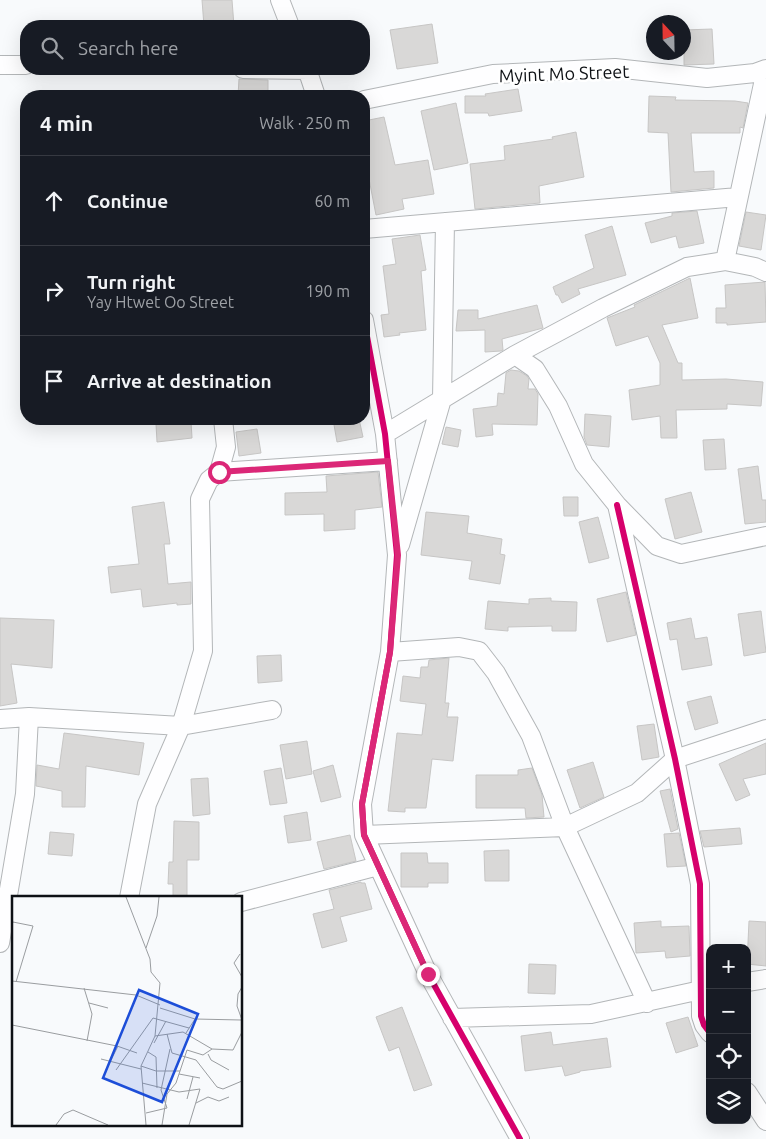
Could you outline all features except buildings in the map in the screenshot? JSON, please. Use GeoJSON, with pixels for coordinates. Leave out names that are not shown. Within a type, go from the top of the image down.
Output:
{"type":"FeatureCollection","features":[{"type":"Feature","properties":{"kind":"street"},"geometry":{"type":"LineString","coordinates":[[280,0],[288,20]]}},
{"type":"Feature","properties":{"kind":"street"},"geometry":{"type":"LineString","coordinates":[[0,65],[20,65]]}},
{"type":"Feature","properties":{"kind":"street","name":"Myint Mo Street"},"geometry":{"type":"LineString","coordinates":[[370,99],[493,74],[615,68],[707,78],[766,70]]}},
{"type":"Feature","properties":{"kind":"street"},"geometry":{"type":"LineString","coordinates":[[725,261],[766,70]]}},
{"type":"Feature","properties":{"kind":"street"},"geometry":{"type":"LineString","coordinates":[[310,75],[314,90]]}},
{"type":"Feature","properties":{"kind":"street"},"geometry":{"type":"LineString","coordinates":[[370,228],[738,197]]}},
{"type":"Feature","properties":{"kind":"street"},"geometry":{"type":"LineString","coordinates":[[398,555],[442,399],[445,222]]}},
{"type":"Feature","properties":{"kind":"street"},"geometry":{"type":"LineString","coordinates":[[385,434],[515,355],[687,267],[725,261],[754,267],[766,272]]}},
{"type":"Feature","properties":{"kind":"street"},"geometry":{"type":"LineString","coordinates":[[370,353],[385,434],[398,555],[390,652],[362,804],[364,835],[428,974],[520,1139]]}},
{"type":"Feature","properties":{"kind":"street"},"geometry":{"type":"LineString","coordinates":[[515,355],[535,369],[558,406],[584,464],[617,505],[657,546],[680,554],[766,536]]}},
{"type":"Feature","properties":{"kind":"street"},"geometry":{"type":"LineString","coordinates":[[219,472],[226,447],[224,425]]}},
{"type":"Feature","properties":{"kind":"street"},"geometry":{"type":"LineString","coordinates":[[129,896],[147,804],[181,726],[203,651],[200,499],[209,480],[219,472],[388,461]]}},
{"type":"Feature","properties":{"kind":"street"},"geometry":{"type":"LineString","coordinates":[[617,505],[676,759],[700,884],[706,988],[701,1016],[706,1028]]}},
{"type":"Feature","properties":{"kind":"street"},"geometry":{"type":"LineString","coordinates":[[390,652],[459,646],[479,652],[496,673],[531,736],[564,828],[647,1002]]}},
{"type":"Feature","properties":{"kind":"street"},"geometry":{"type":"LineString","coordinates":[[0,719],[29,717],[181,726],[272,710]]}},
{"type":"Feature","properties":{"kind":"street"},"geometry":{"type":"LineString","coordinates":[[0,943],[6,917],[25,794],[29,717]]}},
{"type":"Feature","properties":{"kind":"street"},"geometry":{"type":"LineString","coordinates":[[364,835],[564,828],[637,793],[676,759],[766,729]]}},
{"type":"Feature","properties":{"kind":"street"},"geometry":{"type":"LineString","coordinates":[[242,902],[378,866]]}},
{"type":"Feature","properties":{"kind":"street"},"geometry":{"type":"LineString","coordinates":[[751,981],[766,979]]}},
{"type":"Feature","properties":{"kind":"street"},"geometry":{"type":"LineString","coordinates":[[452,1018],[591,1014],[706,988]]}},
{"type":"Feature","properties":{"kind":"street"},"geometry":{"type":"LineString","coordinates":[[751,1098],[766,1120]]}},
{"type":"Feature","properties":{"kind":"cycle path"},"geometry":{"type":"LineString","coordinates":[[370,353],[385,434],[397,555],[390,652],[362,804],[364,835],[428,974],[520,1139]]}},
{"type":"Feature","properties":{"kind":"cycle path"},"geometry":{"type":"LineString","coordinates":[[617,505],[675,759],[700,884],[701,1016],[706,1028]]}},
{"type":"Feature","properties":{"kind":"route"},"geometry":{"type":"LineString","coordinates":[[219,472],[388,461],[398,555],[390,652],[362,804],[364,835],[428,974]]}}]}
